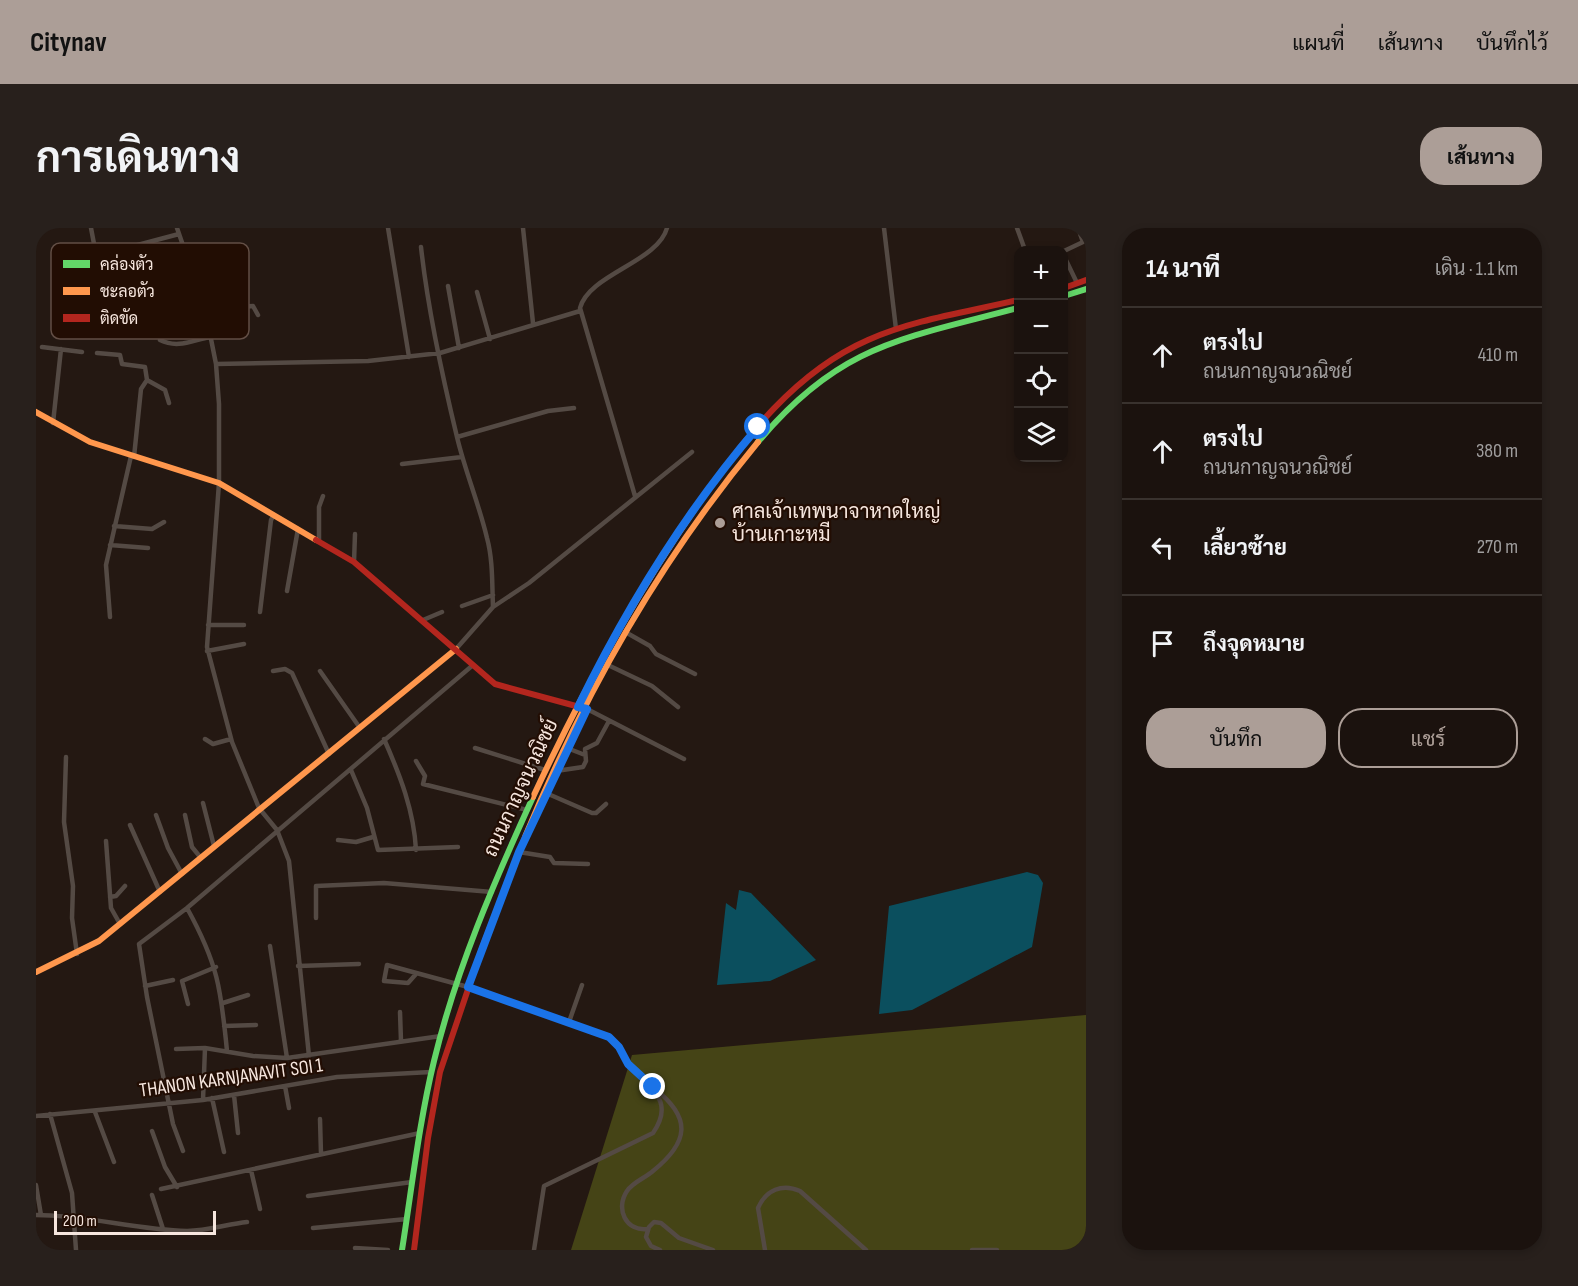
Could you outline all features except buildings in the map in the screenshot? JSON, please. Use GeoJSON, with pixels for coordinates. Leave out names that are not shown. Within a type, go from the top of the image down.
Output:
{"type":"FeatureCollection","features":[{"type":"Feature","properties":{"kind":"main road"},"geometry":{"type":"LineString","coordinates":[[1068,286],[1086,280]]}},
{"type":"Feature","properties":{"kind":"main road"},"geometry":{"type":"LineString","coordinates":[[1068,295],[1086,289]]}},
{"type":"Feature","properties":{"kind":"main road","name":"ถนนกาญจนวณิชย์"},"geometry":{"type":"LineString","coordinates":[[402,1250],[431,1072],[457,986],[492,892],[527,810],[638,593],[703,496],[742,446],[781,400],[825,363],[896,329],[1014,301]]}},
{"type":"Feature","properties":{"kind":"main road","name":"ถนนกาญจนวณิชย์"},"geometry":{"type":"LineString","coordinates":[[414,1250],[441,1072],[501,894],[567,748],[627,633],[660,578],[717,494],[794,400],[834,370],[878,345],[938,327],[1014,309]]}},
{"type":"Feature","properties":{"kind":"main road"},"geometry":{"type":"LineString","coordinates":[[36,412],[90,442],[219,483],[320,540],[354,562],[498,685],[587,709]]}},
{"type":"Feature","properties":{"kind":"main road"},"geometry":{"type":"LineString","coordinates":[[36,972],[77,954],[120,924],[456,649]]}},
{"type":"Feature","properties":{"kind":"street"},"geometry":{"type":"LineString","coordinates":[[91,228],[94,243]]}},
{"type":"Feature","properties":{"kind":"street"},"geometry":{"type":"LineString","coordinates":[[388,228],[409,357]]}},
{"type":"Feature","properties":{"kind":"street"},"geometry":{"type":"LineString","coordinates":[[523,228],[533,323]]}},
{"type":"Feature","properties":{"kind":"street"},"geometry":{"type":"LineString","coordinates":[[635,496],[580,311],[581,304],[588,293],[660,241],[667,228]]}},
{"type":"Feature","properties":{"kind":"street"},"geometry":{"type":"LineString","coordinates":[[884,228],[896,329]]}},
{"type":"Feature","properties":{"kind":"street"},"geometry":{"type":"LineString","coordinates":[[1017,228],[1024,246]]}},
{"type":"Feature","properties":{"kind":"street"},"geometry":{"type":"LineString","coordinates":[[1068,249],[1083,242],[1078,228]]}},
{"type":"Feature","properties":{"kind":"street"},"geometry":{"type":"LineString","coordinates":[[139,243],[178,231]]}},
{"type":"Feature","properties":{"kind":"street"},"geometry":{"type":"LineString","coordinates":[[421,247],[457,437],[488,540],[493,606]]}},
{"type":"Feature","properties":{"kind":"street"},"geometry":{"type":"LineString","coordinates":[[1068,265],[1077,283]]}},
{"type":"Feature","properties":{"kind":"street"},"geometry":{"type":"LineString","coordinates":[[1070,270],[1078,267]]}},
{"type":"Feature","properties":{"kind":"street"},"geometry":{"type":"LineString","coordinates":[[448,286],[459,348]]}},
{"type":"Feature","properties":{"kind":"street"},"geometry":{"type":"LineString","coordinates":[[477,292],[490,339]]}},
{"type":"Feature","properties":{"kind":"street"},"geometry":{"type":"LineString","coordinates":[[249,306],[258,315]]}},
{"type":"Feature","properties":{"kind":"street"},"geometry":{"type":"LineString","coordinates":[[216,364],[368,361],[440,353],[490,339],[533,323],[580,311]]}},
{"type":"Feature","properties":{"kind":"street"},"geometry":{"type":"LineString","coordinates":[[160,340],[172,344],[204,339]]}},
{"type":"Feature","properties":{"kind":"street"},"geometry":{"type":"LineString","coordinates":[[210,339],[216,364],[219,404],[219,483],[207,651],[231,740],[259,808],[277,830],[291,870],[298,966],[309,1056]]}},
{"type":"Feature","properties":{"kind":"street"},"geometry":{"type":"LineString","coordinates":[[42,347],[82,352]]}},
{"type":"Feature","properties":{"kind":"street"},"geometry":{"type":"LineString","coordinates":[[53,423],[61,349]]}},
{"type":"Feature","properties":{"kind":"street"},"geometry":{"type":"LineString","coordinates":[[97,353],[120,355],[121,363],[124,365],[144,366],[147,380],[165,390],[169,403]]}},
{"type":"Feature","properties":{"kind":"street"},"geometry":{"type":"LineString","coordinates":[[110,617],[106,565],[133,457],[141,388],[147,380]]}},
{"type":"Feature","properties":{"kind":"street"},"geometry":{"type":"LineString","coordinates":[[457,437],[548,411],[574,408]]}},
{"type":"Feature","properties":{"kind":"street"},"geometry":{"type":"LineString","coordinates":[[456,649],[493,606],[529,583],[692,452]]}},
{"type":"Feature","properties":{"kind":"street"},"geometry":{"type":"LineString","coordinates":[[402,464],[462,457]]}},
{"type":"Feature","properties":{"kind":"street"},"geometry":{"type":"LineString","coordinates":[[320,540],[319,507],[323,496]]}},
{"type":"Feature","properties":{"kind":"street"},"geometry":{"type":"LineString","coordinates":[[260,612],[271,520],[274,515]]}},
{"type":"Feature","properties":{"kind":"street"},"geometry":{"type":"LineString","coordinates":[[114,526],[152,529],[164,522]]}},
{"type":"Feature","properties":{"kind":"street"},"geometry":{"type":"LineString","coordinates":[[287,591],[298,528]]}},
{"type":"Feature","properties":{"kind":"street"},"geometry":{"type":"LineString","coordinates":[[354,562],[355,534]]}},
{"type":"Feature","properties":{"kind":"street"},"geometry":{"type":"LineString","coordinates":[[110,545],[148,548]]}},
{"type":"Feature","properties":{"kind":"street"},"geometry":{"type":"LineString","coordinates":[[462,606],[493,595]]}},
{"type":"Feature","properties":{"kind":"street"},"geometry":{"type":"LineString","coordinates":[[423,620],[441,612]]}},
{"type":"Feature","properties":{"kind":"street"},"geometry":{"type":"LineString","coordinates":[[208,625],[244,625]]}},
{"type":"Feature","properties":{"kind":"street"},"geometry":{"type":"LineString","coordinates":[[627,633],[650,646],[656,654],[695,674]]}},
{"type":"Feature","properties":{"kind":"street"},"geometry":{"type":"LineString","coordinates":[[207,651],[244,644]]}},
{"type":"Feature","properties":{"kind":"street"},"geometry":{"type":"LineString","coordinates":[[183,1151],[173,1124],[145,986],[140,944],[187,908],[473,665]]}},
{"type":"Feature","properties":{"kind":"street"},"geometry":{"type":"LineString","coordinates":[[610,666],[652,687],[678,707]]}},
{"type":"Feature","properties":{"kind":"street"},"geometry":{"type":"LineString","coordinates":[[273,671],[285,669],[292,673],[329,754]]}},
{"type":"Feature","properties":{"kind":"street"},"geometry":{"type":"LineString","coordinates":[[320,671],[360,729]]}},
{"type":"Feature","properties":{"kind":"street"},"geometry":{"type":"LineString","coordinates":[[587,709],[684,759]]}},
{"type":"Feature","properties":{"kind":"street"},"geometry":{"type":"LineString","coordinates":[[556,771],[582,768],[586,763],[586,747],[597,743],[609,721]]}},
{"type":"Feature","properties":{"kind":"street"},"geometry":{"type":"LineString","coordinates":[[205,739],[213,744],[231,740]]}},
{"type":"Feature","properties":{"kind":"street"},"geometry":{"type":"LineString","coordinates":[[384,740],[399,771],[414,821],[416,850]]}},
{"type":"Feature","properties":{"kind":"street"},"geometry":{"type":"LineString","coordinates":[[476,748],[546,770]]}},
{"type":"Feature","properties":{"kind":"street"},"geometry":{"type":"LineString","coordinates":[[567,748],[585,755]]}},
{"type":"Feature","properties":{"kind":"street"},"geometry":{"type":"LineString","coordinates":[[66,758],[64,822],[73,886],[72,918],[77,954]]}},
{"type":"Feature","properties":{"kind":"street"},"geometry":{"type":"LineString","coordinates":[[416,760],[425,776],[423,784],[527,810]]}},
{"type":"Feature","properties":{"kind":"street"},"geometry":{"type":"LineString","coordinates":[[351,770],[366,805],[379,851],[458,847]]}},
{"type":"Feature","properties":{"kind":"street"},"geometry":{"type":"LineString","coordinates":[[546,793],[592,813],[606,804]]}},
{"type":"Feature","properties":{"kind":"street"},"geometry":{"type":"LineString","coordinates":[[202,802],[214,846]]}},
{"type":"Feature","properties":{"kind":"street"},"geometry":{"type":"LineString","coordinates":[[156,815],[168,848],[182,873]]}},
{"type":"Feature","properties":{"kind":"street"},"geometry":{"type":"LineString","coordinates":[[185,815],[192,847],[201,858]]}},
{"type":"Feature","properties":{"kind":"street"},"geometry":{"type":"LineString","coordinates":[[130,825],[160,892]]}},
{"type":"Feature","properties":{"kind":"street"},"geometry":{"type":"LineString","coordinates":[[338,840],[358,842],[374,837]]}},
{"type":"Feature","properties":{"kind":"street"},"geometry":{"type":"LineString","coordinates":[[106,841],[113,915],[120,924]]}},
{"type":"Feature","properties":{"kind":"street"},"geometry":{"type":"LineString","coordinates":[[519,852],[550,857],[555,864],[588,864]]}},
{"type":"Feature","properties":{"kind":"street"},"geometry":{"type":"LineString","coordinates":[[316,918],[316,886],[384,883],[492,892]]}},
{"type":"Feature","properties":{"kind":"street"},"geometry":{"type":"LineString","coordinates":[[110,897],[116,896],[125,886]]}},
{"type":"Feature","properties":{"kind":"street"},"geometry":{"type":"LineString","coordinates":[[187,908],[207,943],[216,967],[223,1003],[227,1051]]}},
{"type":"Feature","properties":{"kind":"street"},"geometry":{"type":"LineString","coordinates":[[270,946],[287,1058]]}},
{"type":"Feature","properties":{"kind":"street"},"geometry":{"type":"LineString","coordinates":[[298,966],[359,964]]}},
{"type":"Feature","properties":{"kind":"street"},"geometry":{"type":"LineString","coordinates":[[416,974],[408,983],[384,981],[387,965],[457,986],[468,987],[569,1022],[615,1041],[628,1064],[678,1110],[682,1118],[682,1134],[671,1154],[630,1188],[625,1196],[623,1207],[627,1223],[633,1228],[648,1229]]}},
{"type":"Feature","properties":{"kind":"street"},"geometry":{"type":"LineString","coordinates":[[188,1004],[182,981],[216,967]]}},
{"type":"Feature","properties":{"kind":"street"},"geometry":{"type":"LineString","coordinates":[[145,986],[172,980]]}},
{"type":"Feature","properties":{"kind":"street"},"geometry":{"type":"LineString","coordinates":[[569,1022],[582,985]]}},
{"type":"Feature","properties":{"kind":"street"},"geometry":{"type":"LineString","coordinates":[[223,1003],[248,995]]}},
{"type":"Feature","properties":{"kind":"street"},"geometry":{"type":"LineString","coordinates":[[400,1012],[401,1041]]}},
{"type":"Feature","properties":{"kind":"street"},"geometry":{"type":"LineString","coordinates":[[225,1026],[256,1025]]}},
{"type":"Feature","properties":{"kind":"street"},"geometry":{"type":"LineString","coordinates":[[176,1049],[205,1048],[287,1058],[441,1036]]}},
{"type":"Feature","properties":{"kind":"street"},"geometry":{"type":"LineString","coordinates":[[203,1100],[205,1048]]}},
{"type":"Feature","properties":{"kind":"street","name":"THANON KARNJANAVIT SOI 1"},"geometry":{"type":"LineString","coordinates":[[36,1116],[203,1100],[337,1077],[431,1072]]}},
{"type":"Feature","properties":{"kind":"street"},"geometry":{"type":"LineString","coordinates":[[285,1086],[289,1108]]}},
{"type":"Feature","properties":{"kind":"street"},"geometry":{"type":"LineString","coordinates":[[534,1250],[544,1186],[653,1134],[661,1113],[653,1087]]}},
{"type":"Feature","properties":{"kind":"street"},"geometry":{"type":"LineString","coordinates":[[234,1095],[238,1133]]}},
{"type":"Feature","properties":{"kind":"street"},"geometry":{"type":"LineString","coordinates":[[212,1098],[218,1135],[224,1152]]}},
{"type":"Feature","properties":{"kind":"street"},"geometry":{"type":"LineString","coordinates":[[95,1112],[114,1162]]}},
{"type":"Feature","properties":{"kind":"street"},"geometry":{"type":"LineString","coordinates":[[50,1114],[72,1193],[76,1250]]}},
{"type":"Feature","properties":{"kind":"street"},"geometry":{"type":"LineString","coordinates":[[320,1119],[321,1154]]}},
{"type":"Feature","properties":{"kind":"street"},"geometry":{"type":"LineString","coordinates":[[152,1131],[165,1167],[177,1186]]}},
{"type":"Feature","properties":{"kind":"street"},"geometry":{"type":"LineString","coordinates":[[161,1189],[420,1133]]}},
{"type":"Feature","properties":{"kind":"street"},"geometry":{"type":"LineString","coordinates":[[251,1170],[260,1209]]}},
{"type":"Feature","properties":{"kind":"street"},"geometry":{"type":"LineString","coordinates":[[308,1196],[412,1182]]}},
{"type":"Feature","properties":{"kind":"street"},"geometry":{"type":"LineString","coordinates":[[36,1185],[38,1215],[75,1217],[131,1227],[194,1231],[247,1222]]}},
{"type":"Feature","properties":{"kind":"street"},"geometry":{"type":"LineString","coordinates":[[765,1250],[765,1236],[758,1219],[759,1205],[770,1192],[786,1187],[800,1191],[866,1250]]}},
{"type":"Feature","properties":{"kind":"street"},"geometry":{"type":"LineString","coordinates":[[152,1195],[164,1229]]}},
{"type":"Feature","properties":{"kind":"street"},"geometry":{"type":"LineString","coordinates":[[313,1228],[407,1219]]}},
{"type":"Feature","properties":{"kind":"street"},"geometry":{"type":"LineString","coordinates":[[660,1250],[648,1242],[648,1229],[652,1223],[661,1223],[679,1238],[713,1250]]}},
{"type":"Feature","properties":{"kind":"street"},"geometry":{"type":"LineString","coordinates":[[355,1248],[388,1250]]}},
{"type":"Feature","properties":{"kind":"street"},"geometry":{"type":"LineString","coordinates":[[972,1250],[997,1250]]}},
{"type":"Feature","properties":{"kind":"shaded area"},"geometry":{"type":"Polygon","coordinates":[[[1086,1015],[1086,1250],[571,1250],[632,1055],[1086,1015]]]}},
{"type":"Feature","properties":{"kind":"water"},"geometry":{"type":"Polygon","coordinates":[[[1027,872],[1038,875],[1043,883],[1032,947],[912,1010],[879,1014],[889,906],[1027,872]]]}},
{"type":"Feature","properties":{"kind":"water"},"geometry":{"type":"Polygon","coordinates":[[[739,890],[751,893],[816,960],[770,981],[717,985],[726,903],[736,910],[739,890]]]}},
{"type":"Feature","properties":{"kind":"traffic: fast"},"geometry":{"type":"LineString","coordinates":[[1068,295],[1086,289]]}},
{"type":"Feature","properties":{"kind":"traffic: fast"},"geometry":{"type":"LineString","coordinates":[[758,442],[788,409],[817,384],[846,365],[906,338],[1014,309]]}},
{"type":"Feature","properties":{"kind":"traffic: fast"},"geometry":{"type":"LineString","coordinates":[[402,1250],[424,1108],[443,1027],[477,927],[533,797]]}},
{"type":"Feature","properties":{"kind":"traffic: slow"},"geometry":{"type":"LineString","coordinates":[[36,412],[90,442],[219,483],[316,540]]}},
{"type":"Feature","properties":{"kind":"traffic: slow"},"geometry":{"type":"LineString","coordinates":[[525,837],[572,732],[627,630],[689,533],[758,442]]}},
{"type":"Feature","properties":{"kind":"traffic: slow"},"geometry":{"type":"LineString","coordinates":[[533,797],[570,720],[611,645],[654,571],[701,500]]}},
{"type":"Feature","properties":{"kind":"traffic: slow"},"geometry":{"type":"LineString","coordinates":[[36,972],[99,941],[456,649]]}},
{"type":"Feature","properties":{"kind":"traffic: jam"},"geometry":{"type":"LineString","coordinates":[[1068,287],[1086,280]]}},
{"type":"Feature","properties":{"kind":"traffic: jam"},"geometry":{"type":"LineString","coordinates":[[701,500],[754,430],[774,408],[817,370],[842,353],[868,340],[904,327],[1014,301]]}},
{"type":"Feature","properties":{"kind":"traffic: jam"},"geometry":{"type":"LineString","coordinates":[[316,540],[354,562],[495,684],[587,709]]}},
{"type":"Feature","properties":{"kind":"traffic: jam"},"geometry":{"type":"LineString","coordinates":[[414,1250],[428,1138],[440,1072],[482,948],[525,837]]}},
{"type":"Feature","properties":{"kind":"place","name":"ศาลเจ้าเทพนาจาหาดใหญ่ บ้านเกาะหมี"},"geometry":{"type":"Point","coordinates":[720,523]}},
{"type":"Feature","properties":{"kind":"route"},"geometry":{"type":"LineString","coordinates":[[653,1087],[628,1064],[615,1041],[609,1037],[468,987],[501,894],[556,771],[587,709],[578,707],[596,669],[638,593],[669,546],[703,496],[758,427]]}}]}
